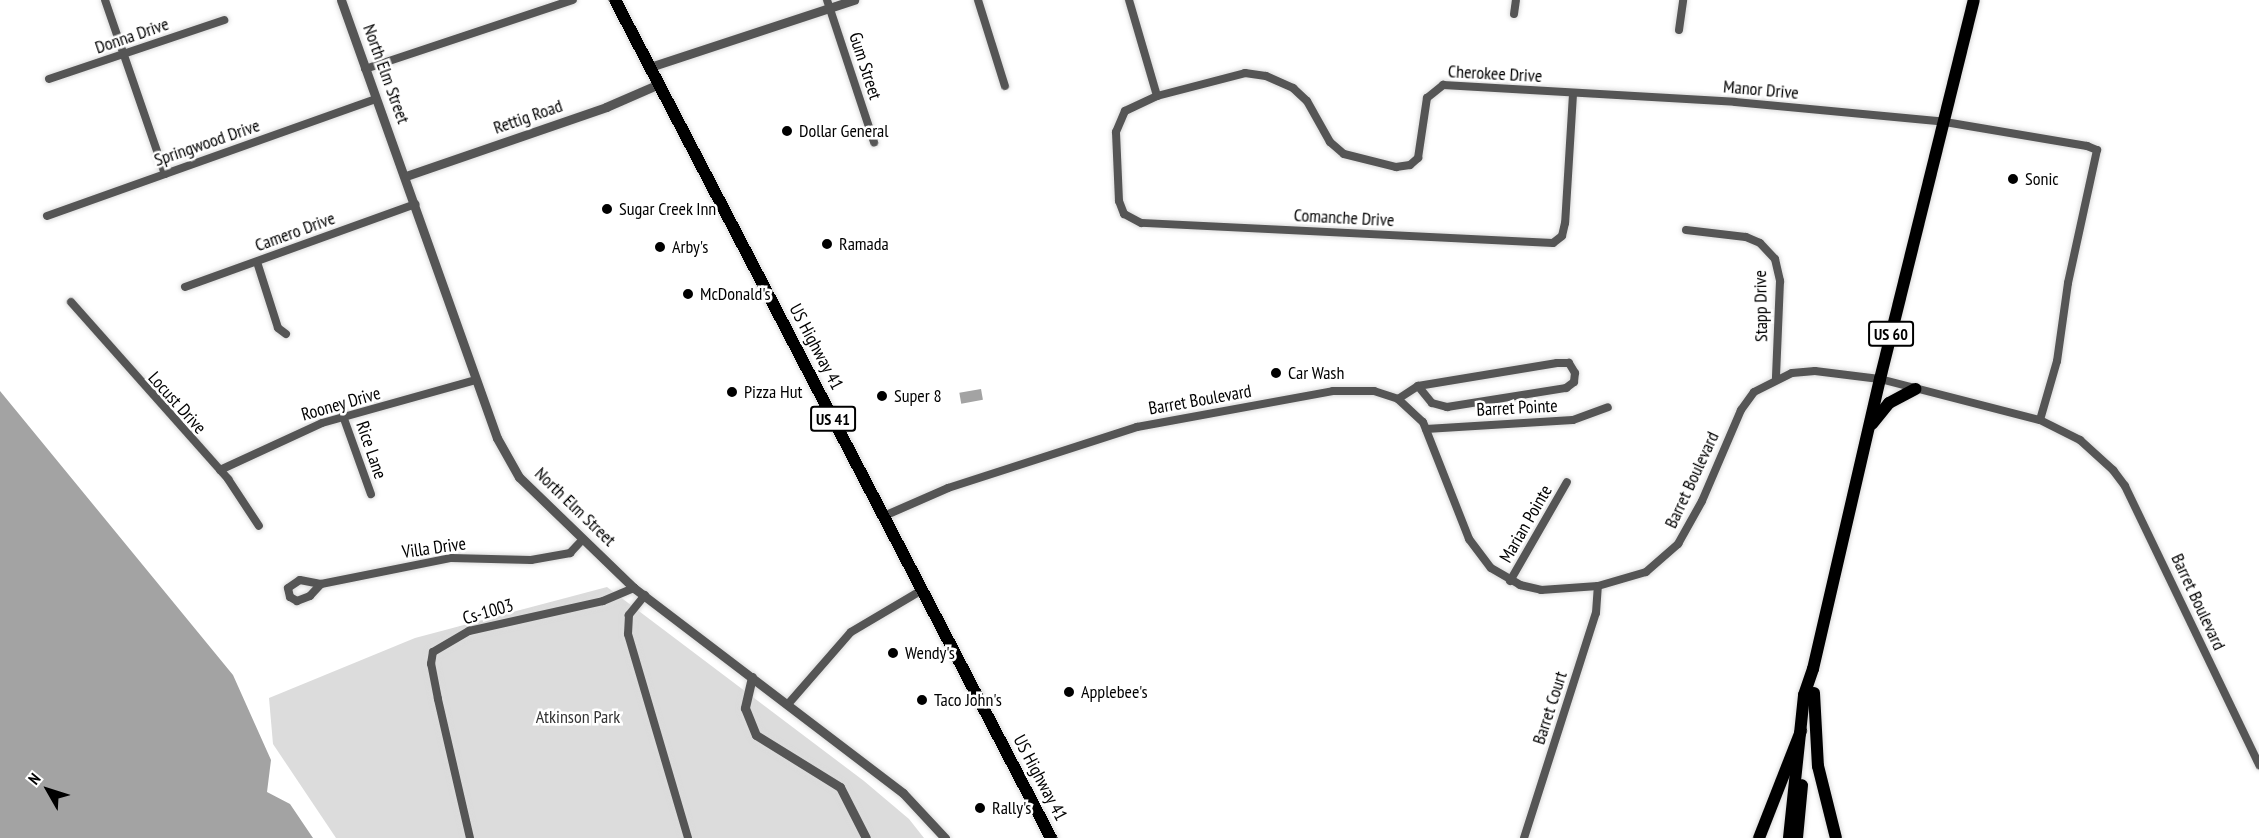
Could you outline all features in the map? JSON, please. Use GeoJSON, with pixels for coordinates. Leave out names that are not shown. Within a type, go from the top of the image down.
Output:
{"type":"FeatureCollection","features":[{"type":"Feature","properties":{"kind":"main road","name":"US Highway 41"},"geometry":{"type":"LineString","coordinates":[[615,0],[1051,838]]}},
{"type":"Feature","properties":{"kind":"main road","name":"US 60"},"geometry":{"type":"LineString","coordinates":[[1789,838],[1804,695],[1813,669],[1880,379],[1974,0]]}},
{"type":"Feature","properties":{"kind":"main road"},"geometry":{"type":"LineString","coordinates":[[1868,430],[1889,403],[1915,389]]}},
{"type":"Feature","properties":{"kind":"main road","name":"US 60"},"geometry":{"type":"LineString","coordinates":[[1797,838],[1815,693],[1813,669]]}},
{"type":"Feature","properties":{"kind":"main road"},"geometry":{"type":"LineString","coordinates":[[1815,693],[1818,766],[1836,838]]}},
{"type":"Feature","properties":{"kind":"main road"},"geometry":{"type":"LineString","coordinates":[[1759,838],[1801,731]]}},
{"type":"Feature","properties":{"kind":"street"},"geometry":{"type":"LineString","coordinates":[[105,0],[165,174]]}},
{"type":"Feature","properties":{"kind":"street","name":"North Elm Street"},"geometry":{"type":"LineString","coordinates":[[341,0],[406,176],[497,438],[519,477],[634,588],[789,703],[903,793],[945,838]]}},
{"type":"Feature","properties":{"kind":"street"},"geometry":{"type":"LineString","coordinates":[[365,69],[573,0]]}},
{"type":"Feature","properties":{"kind":"street"},"geometry":{"type":"LineString","coordinates":[[650,67],[828,4],[854,0]]}},
{"type":"Feature","properties":{"kind":"street"},"geometry":{"type":"LineString","coordinates":[[978,0],[1005,86]]}},
{"type":"Feature","properties":{"kind":"street"},"geometry":{"type":"LineString","coordinates":[[1129,0],[1157,96]]}},
{"type":"Feature","properties":{"kind":"street"},"geometry":{"type":"LineString","coordinates":[[1514,14],[1516,0]]}},
{"type":"Feature","properties":{"kind":"street"},"geometry":{"type":"LineString","coordinates":[[1679,30],[1683,0]]}},
{"type":"Feature","properties":{"kind":"street","name":"Gum Street"},"geometry":{"type":"LineString","coordinates":[[828,4],[874,142]]}},
{"type":"Feature","properties":{"kind":"street","name":"Donna Drive"},"geometry":{"type":"LineString","coordinates":[[49,79],[124,56],[224,20]]}},
{"type":"Feature","properties":{"kind":"street","name":"Cherokee Drive"},"geometry":{"type":"LineString","coordinates":[[1157,96],[1234,73],[1266,76],[1301,94],[1324,135],[1344,154],[1396,167],[1410,165],[1418,158],[1425,105],[1436,87],[1574,93]]}},
{"type":"Feature","properties":{"kind":"street","name":"Rettig Road"},"geometry":{"type":"LineString","coordinates":[[406,176],[606,107],[658,84]]}},
{"type":"Feature","properties":{"kind":"street","name":"Comanche Drive"},"geometry":{"type":"LineString","coordinates":[[1157,96],[1125,111],[1116,132],[1119,201],[1124,214],[1134,222],[1540,245],[1553,243],[1563,233],[1574,93]]}},
{"type":"Feature","properties":{"kind":"street","name":"Manor Drive"},"geometry":{"type":"LineString","coordinates":[[1574,93],[1735,102],[1945,122],[2097,150],[2068,283],[2057,362],[2040,420]]}},
{"type":"Feature","properties":{"kind":"street","name":"Springwood Drive"},"geometry":{"type":"LineString","coordinates":[[47,216],[376,99]]}},
{"type":"Feature","properties":{"kind":"street","name":"Camero Drive"},"geometry":{"type":"LineString","coordinates":[[185,287],[415,204]]}},
{"type":"Feature","properties":{"kind":"street","name":"Stapp Drive"},"geometry":{"type":"LineString","coordinates":[[1686,230],[1746,237],[1760,243],[1775,259],[1780,281],[1776,378]]}},
{"type":"Feature","properties":{"kind":"street"},"geometry":{"type":"LineString","coordinates":[[257,262],[278,328],[286,334]]}},
{"type":"Feature","properties":{"kind":"street","name":"Locust Drive"},"geometry":{"type":"LineString","coordinates":[[71,302],[220,470],[259,526]]}},
{"type":"Feature","properties":{"kind":"street"},"geometry":{"type":"LineString","coordinates":[[1398,399],[1419,386],[1557,363],[1569,363],[1575,373],[1574,382],[1566,388],[1447,407],[1432,403],[1419,386]]}},
{"type":"Feature","properties":{"kind":"street","name":"Barret Boulevard"},"geometry":{"type":"LineString","coordinates":[[884,516],[948,488],[1137,427],[1333,391],[1374,391],[1398,399],[1416,413],[1426,429],[1475,550],[1491,568],[1510,581],[1541,590],[1598,586],[1646,572],[1678,544],[1702,501],[1741,410],[1754,392],[1776,378],[1815,371],[1880,379],[2040,420],[2080,440],[2125,486],[2259,765]]}},
{"type":"Feature","properties":{"kind":"street","name":"Rooney Drive"},"geometry":{"type":"LineString","coordinates":[[220,470],[299,431],[343,416],[476,380]]}},
{"type":"Feature","properties":{"kind":"street","name":"Barret Pointe"},"geometry":{"type":"LineString","coordinates":[[1426,429],[1573,420],[1608,407]]}},
{"type":"Feature","properties":{"kind":"street","name":"Rice Lane"},"geometry":{"type":"LineString","coordinates":[[343,416],[371,494]]}},
{"type":"Feature","properties":{"kind":"street","name":"Marian Pointe"},"geometry":{"type":"LineString","coordinates":[[1510,581],[1568,482]]}},
{"type":"Feature","properties":{"kind":"street","name":"Villa Drive"},"geometry":{"type":"LineString","coordinates":[[321,584],[461,557],[531,560],[570,553],[583,539]]}},
{"type":"Feature","properties":{"kind":"street","name":"Barret Court"},"geometry":{"type":"LineString","coordinates":[[1524,838],[1596,613],[1598,586]]}},
{"type":"Feature","properties":{"kind":"street","name":"Cs-1003"},"geometry":{"type":"LineString","coordinates":[[470,838],[433,676],[433,652],[469,631],[603,601],[634,588]]}},
{"type":"Feature","properties":{"kind":"street"},"geometry":{"type":"LineString","coordinates":[[789,703],[851,632],[922,590]]}},
{"type":"Feature","properties":{"kind":"street"},"geometry":{"type":"LineString","coordinates":[[645,595],[629,615],[628,634],[688,838]]}},
{"type":"Feature","properties":{"kind":"street"},"geometry":{"type":"LineString","coordinates":[[752,677],[745,708],[756,735],[840,787],[866,838]]}},
{"type":"Feature","properties":{"kind":"green space","name":"Atkinson Park"},"geometry":{"type":"Polygon","coordinates":[[[607,587],[864,781],[909,819],[924,838],[336,838],[273,744],[269,698],[415,638],[607,587]]]}},
{"type":"Feature","properties":{"kind":"shaded area"},"geometry":{"type":"Polygon","coordinates":[[[981,389],[983,400],[961,404],[959,393],[981,389]]]}},
{"type":"Feature","properties":{"kind":"shaded area"},"geometry":{"type":"Polygon","coordinates":[[[0,391],[233,675],[271,760],[267,792],[290,804],[313,838],[0,838],[0,391]]]}},
{"type":"Feature","properties":{"kind":"place","name":"Dollar General"},"geometry":{"type":"Point","coordinates":[787,131]}},
{"type":"Feature","properties":{"kind":"place","name":"Sonic"},"geometry":{"type":"Point","coordinates":[2013,179]}},
{"type":"Feature","properties":{"kind":"place","name":"Sugar Creek Inn"},"geometry":{"type":"Point","coordinates":[607,209]}},
{"type":"Feature","properties":{"kind":"place","name":"Ramada"},"geometry":{"type":"Point","coordinates":[827,244]}},
{"type":"Feature","properties":{"kind":"place","name":"Arby's"},"geometry":{"type":"Point","coordinates":[660,247]}},
{"type":"Feature","properties":{"kind":"place","name":"McDonald's"},"geometry":{"type":"Point","coordinates":[688,294]}},
{"type":"Feature","properties":{"kind":"place","name":"Car Wash"},"geometry":{"type":"Point","coordinates":[1276,373]}},
{"type":"Feature","properties":{"kind":"place","name":"Pizza Hut"},"geometry":{"type":"Point","coordinates":[732,392]}},
{"type":"Feature","properties":{"kind":"place","name":"Super 8"},"geometry":{"type":"Point","coordinates":[882,396]}},
{"type":"Feature","properties":{"kind":"place","name":"Wendy's"},"geometry":{"type":"Point","coordinates":[893,653]}},
{"type":"Feature","properties":{"kind":"place","name":"Applebee's"},"geometry":{"type":"Point","coordinates":[1069,692]}},
{"type":"Feature","properties":{"kind":"place","name":"Taco John's"},"geometry":{"type":"Point","coordinates":[922,700]}},
{"type":"Feature","properties":{"kind":"place","name":"Rally's"},"geometry":{"type":"Point","coordinates":[980,808]}}]}
